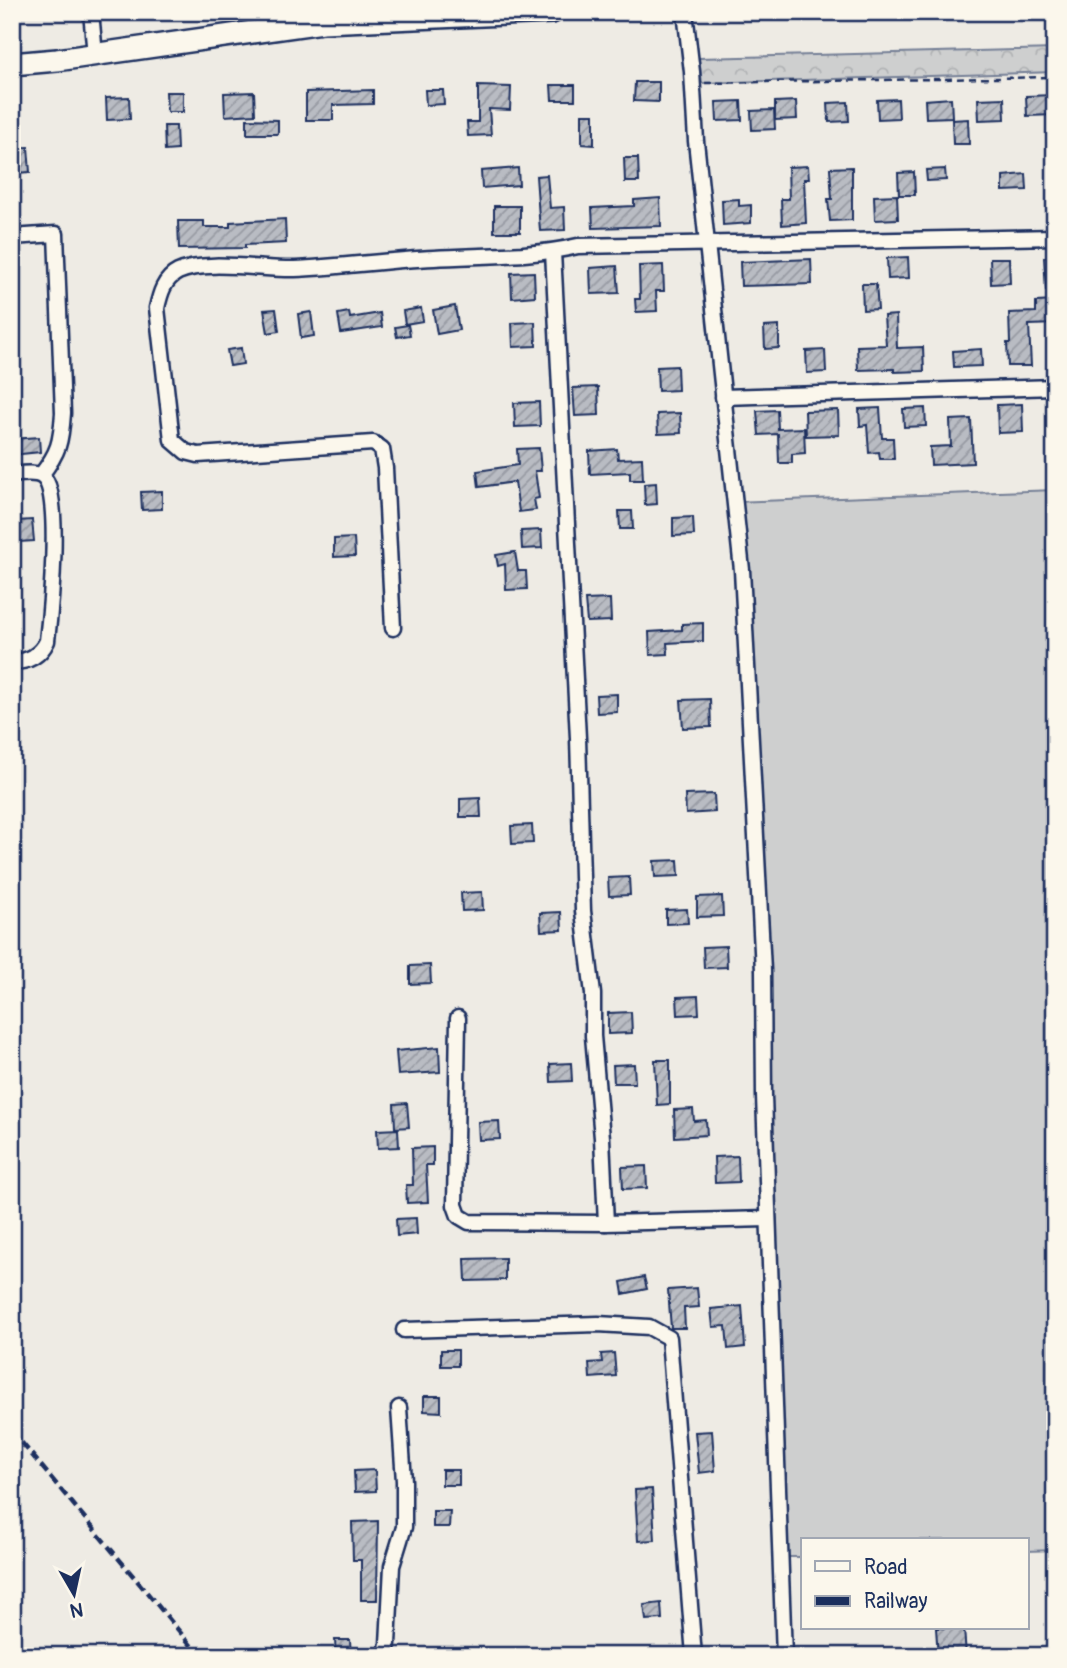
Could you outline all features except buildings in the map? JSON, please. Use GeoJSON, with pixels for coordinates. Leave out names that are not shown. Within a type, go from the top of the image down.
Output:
{"type":"FeatureCollection","features":[{"type":"Feature","properties":{"kind":"street"},"geometry":{"type":"LineString","coordinates":[[91,12],[95,55]]}},
{"type":"Feature","properties":{"kind":"street"},"geometry":{"type":"LineString","coordinates":[[12,64],[95,55],[321,17],[552,12]]}},
{"type":"Feature","properties":{"kind":"street"},"geometry":{"type":"LineString","coordinates":[[685,12],[742,570],[762,970],[784,1656]]}},
{"type":"Feature","properties":{"kind":"street"},"geometry":{"type":"LineString","coordinates":[[12,237],[56,234],[62,436],[56,457],[41,475]]}},
{"type":"Feature","properties":{"kind":"street"},"geometry":{"type":"LineString","coordinates":[[393,628],[382,449],[373,443],[198,455],[186,452],[172,440],[157,323],[160,292],[176,273],[190,268],[211,266],[293,269],[553,252],[578,246],[1055,237]]}},
{"type":"Feature","properties":{"kind":"street"},"geometry":{"type":"LineString","coordinates":[[553,252],[578,738],[583,911],[593,994],[606,1223]]}},
{"type":"Feature","properties":{"kind":"street"},"geometry":{"type":"LineString","coordinates":[[723,397],[1055,387]]}},
{"type":"Feature","properties":{"kind":"street"},"geometry":{"type":"LineString","coordinates":[[12,475],[41,475],[46,480],[51,500],[54,573],[47,641],[43,650],[35,657],[12,662]]}},
{"type":"Feature","properties":{"kind":"street"},"geometry":{"type":"LineString","coordinates":[[458,1018],[454,1205],[459,1216],[469,1222],[606,1223],[768,1219]]}},
{"type":"Feature","properties":{"kind":"street"},"geometry":{"type":"LineString","coordinates":[[404,1330],[598,1324],[649,1327],[669,1338],[694,1656]]}},
{"type":"Feature","properties":{"kind":"street"},"geometry":{"type":"LineString","coordinates":[[386,1656],[392,1566],[404,1527],[400,1408]]}},
{"type":"Feature","properties":{"kind":"path"},"geometry":{"type":"LineString","coordinates":[[693,84],[1055,78]]}},
{"type":"Feature","properties":{"kind":"green space"},"geometry":{"type":"Polygon","coordinates":[[[1055,49],[1055,72],[702,83],[699,58],[1055,49]]]}},
{"type":"Feature","properties":{"kind":"green space"},"geometry":{"type":"Polygon","coordinates":[[[1055,490],[1055,1550],[1028,1551],[1028,1538],[801,1538],[801,1557],[780,1557],[735,502],[1055,490]]]}},
{"type":"Feature","properties":{"kind":"railway"},"geometry":{"type":"LineString","coordinates":[[12,1431],[200,1656]]}}]}
